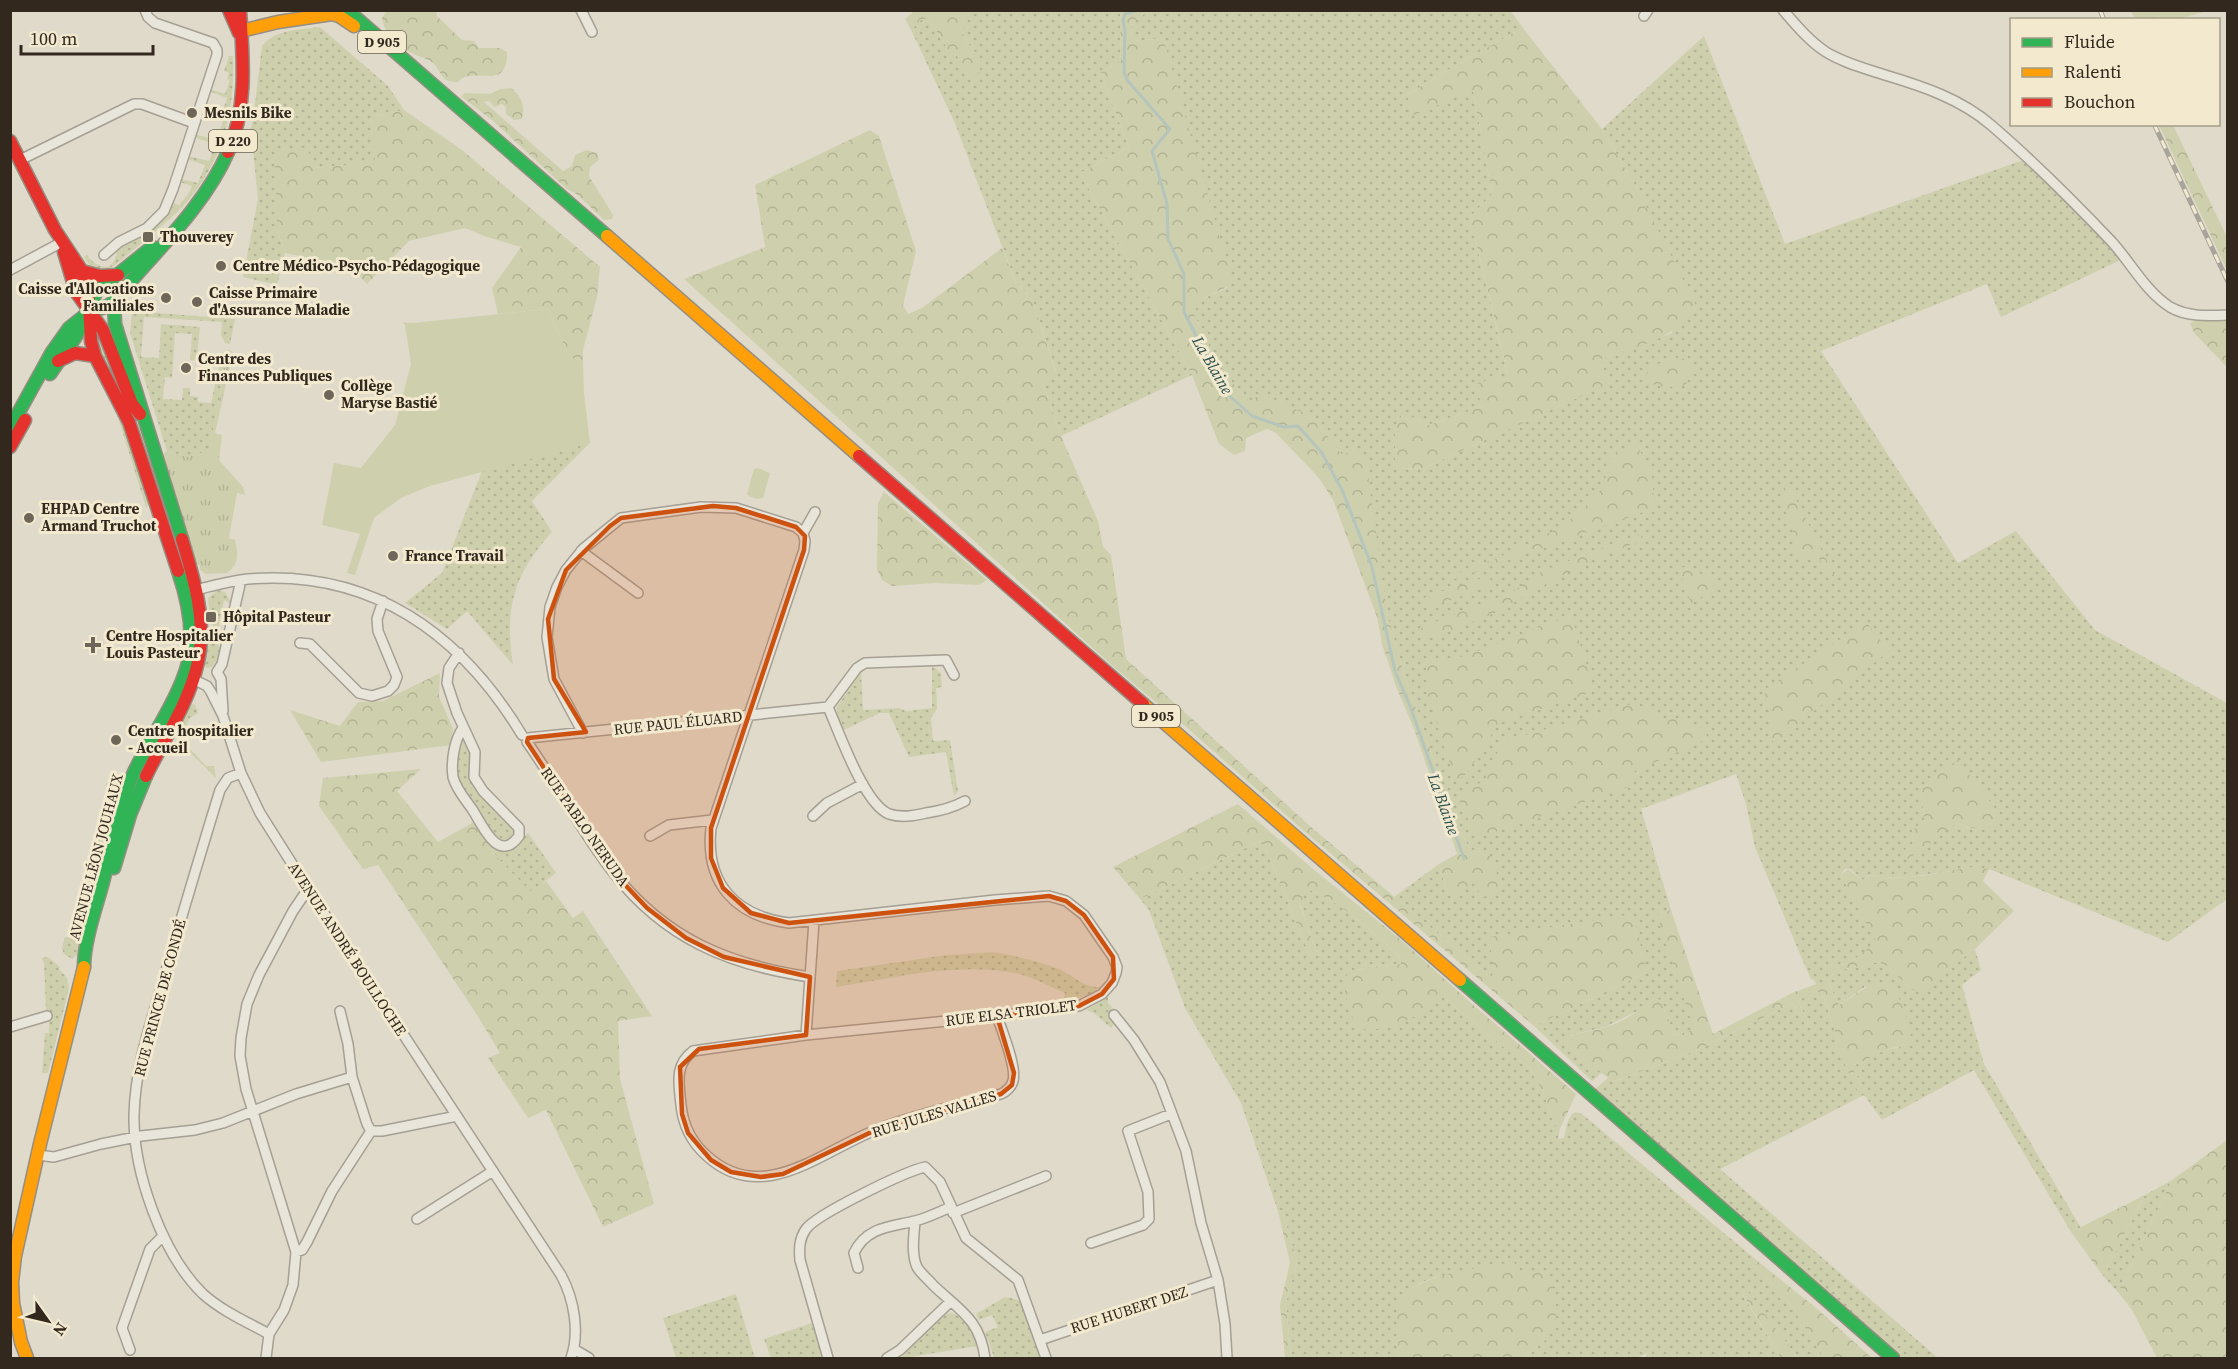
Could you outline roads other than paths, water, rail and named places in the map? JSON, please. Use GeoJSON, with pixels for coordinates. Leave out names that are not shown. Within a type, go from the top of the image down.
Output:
{"type":"FeatureCollection","features":[{"type":"Feature","properties":{"kind":"main road"},"geometry":{"type":"LineString","coordinates":[[229,10],[241,35]]}},
{"type":"Feature","properties":{"kind":"main road","name":"D 220"},"geometry":{"type":"LineString","coordinates":[[177,227],[203,197],[230,150],[241,105],[243,72],[240,10]]}},
{"type":"Feature","properties":{"kind":"main road","name":"D 905"},"geometry":{"type":"LineString","coordinates":[[346,10],[1893,1359]]}},
{"type":"Feature","properties":{"kind":"main road","name":"D 905"},"geometry":{"type":"LineString","coordinates":[[241,35],[278,22],[336,14],[407,70],[417,73]]}},
{"type":"Feature","properties":{"kind":"main road"},"geometry":{"type":"LineString","coordinates":[[10,141],[62,242],[82,271],[100,276],[118,275]]}},
{"type":"Feature","properties":{"kind":"main road"},"geometry":{"type":"LineString","coordinates":[[10,447],[57,362],[75,338],[89,312],[96,292],[177,227]]}},
{"type":"Feature","properties":{"kind":"main road"},"geometry":{"type":"LineString","coordinates":[[89,312],[108,306],[114,301],[177,227]]}},
{"type":"Feature","properties":{"kind":"main road"},"geometry":{"type":"LineString","coordinates":[[62,242],[76,292],[103,330],[132,404],[141,415]]}},
{"type":"Feature","properties":{"kind":"main road"},"geometry":{"type":"LineString","coordinates":[[10,428],[52,352],[69,328],[89,312],[130,264]]}},
{"type":"Feature","properties":{"kind":"main road","name":"AVENUE LÉON JOUHAUX"},"geometry":{"type":"LineString","coordinates":[[27,1359],[16,1323],[12,1282],[16,1249],[37,1155],[84,973],[84,961],[125,796],[134,773],[193,678],[190,654],[191,591],[129,422],[95,356],[88,287],[82,271]]}},
{"type":"Feature","properties":{"kind":"main road"},"geometry":{"type":"LineString","coordinates":[[114,301],[115,324],[140,401],[141,415],[191,591]]}},
{"type":"Feature","properties":{"kind":"main road"},"geometry":{"type":"LineString","coordinates":[[57,362],[75,353],[95,356]]}},
{"type":"Feature","properties":{"kind":"street"},"geometry":{"type":"LineString","coordinates":[[104,255],[119,242],[147,228],[159,218],[173,189],[218,50],[208,40],[155,23],[148,17],[145,10]]}},
{"type":"Feature","properties":{"kind":"street"},"geometry":{"type":"LineString","coordinates":[[581,10],[592,32]]}},
{"type":"Feature","properties":{"kind":"street"},"geometry":{"type":"LineString","coordinates":[[1783,10],[1815,43],[1832,56],[1942,95],[1977,113],[2092,221],[2151,290],[2170,307],[2190,314],[2228,315]]}},
{"type":"Feature","properties":{"kind":"street"},"geometry":{"type":"LineString","coordinates":[[20,159],[134,104],[142,104],[194,123]]}},
{"type":"Feature","properties":{"kind":"street"},"geometry":{"type":"LineString","coordinates":[[10,270],[62,242]]}},
{"type":"Feature","properties":{"kind":"street"},"geometry":{"type":"LineString","coordinates":[[583,733],[554,679],[547,637],[550,607],[557,587],[566,570],[581,551],[621,518],[701,507],[736,508],[796,527],[803,533],[816,512]]}},
{"type":"Feature","properties":{"kind":"street","name":"RUE ELSA TRIOLET"},"geometry":{"type":"LineString","coordinates":[[803,533],[806,541],[804,550],[712,820],[710,849],[713,866],[723,888],[737,903],[751,913],[774,921],[789,922],[1040,895],[1066,901],[1084,915],[1113,957],[1117,967],[1112,983],[1096,998],[1079,1006],[997,1017],[806,1035]]}},
{"type":"Feature","properties":{"kind":"street"},"geometry":{"type":"LineString","coordinates":[[581,551],[638,593]]}},
{"type":"Feature","properties":{"kind":"street"},"geometry":{"type":"LineString","coordinates":[[193,678],[217,672],[222,664],[241,580]]}},
{"type":"Feature","properties":{"kind":"street","name":"RUE PABLO NERUDA"},"geometry":{"type":"LineString","coordinates":[[191,591],[241,580],[322,583],[346,587],[383,601],[427,626],[459,653],[490,687],[526,738],[611,870],[634,897],[660,920],[686,938],[724,957],[765,969],[810,976]]}},
{"type":"Feature","properties":{"kind":"street"},"geometry":{"type":"LineString","coordinates":[[300,643],[310,645],[359,693],[372,696],[385,693],[394,685],[397,677],[378,631],[377,619],[383,601]]}},
{"type":"Feature","properties":{"kind":"street"},"geometry":{"type":"LineString","coordinates":[[459,653],[448,668],[447,683],[463,728],[475,752],[476,782],[519,828],[519,836],[511,844],[502,846],[492,841],[455,784],[453,759],[459,734],[463,728]]}},
{"type":"Feature","properties":{"kind":"street"},"geometry":{"type":"LineString","coordinates":[[954,675],[946,660],[864,663],[857,668],[828,707],[863,784],[876,805],[891,814],[902,817],[952,808],[965,801]]}},
{"type":"Feature","properties":{"kind":"street"},"geometry":{"type":"LineString","coordinates":[[217,672],[221,679],[223,716]]}},
{"type":"Feature","properties":{"kind":"street"},"geometry":{"type":"LineString","coordinates":[[193,678],[211,692],[223,716]]}},
{"type":"Feature","properties":{"kind":"street","name":"RUE PAUL ÉLUARD"},"geometry":{"type":"LineString","coordinates":[[526,738],[828,707]]}},
{"type":"Feature","properties":{"kind":"street","name":"AVENUE ANDRÉ BOULLOCHE"},"geometry":{"type":"LineString","coordinates":[[223,716],[241,773],[254,802],[308,889],[564,1281],[574,1317],[572,1354],[589,1359]]}},
{"type":"Feature","properties":{"kind":"street","name":"RUE PRINCE DE CONDÉ"},"geometry":{"type":"LineString","coordinates":[[241,773],[228,778],[220,790],[139,1066],[134,1115],[136,1138],[147,1193],[163,1236],[182,1266],[204,1294],[213,1302],[269,1334]]}},
{"type":"Feature","properties":{"kind":"street"},"geometry":{"type":"LineString","coordinates":[[813,816],[827,803],[863,784]]}},
{"type":"Feature","properties":{"kind":"street"},"geometry":{"type":"LineString","coordinates":[[650,836],[669,825],[712,820]]}},
{"type":"Feature","properties":{"kind":"street"},"geometry":{"type":"LineString","coordinates":[[266,1359],[269,1334],[288,1300],[296,1270],[296,1252],[246,1089],[240,1056],[243,1020],[259,975],[308,889]]}},
{"type":"Feature","properties":{"kind":"street"},"geometry":{"type":"LineString","coordinates":[[806,1035],[814,921]]}},
{"type":"Feature","properties":{"kind":"street"},"geometry":{"type":"LineString","coordinates":[[340,1011],[348,1044],[352,1077],[371,1131]]}},
{"type":"Feature","properties":{"kind":"street"},"geometry":{"type":"LineString","coordinates":[[1114,1015],[1134,1040],[1160,1082],[1190,1167],[1201,1223],[1218,1280],[1225,1324],[1227,1359]]}},
{"type":"Feature","properties":{"kind":"street"},"geometry":{"type":"LineString","coordinates":[[10,1027],[47,1016]]}},
{"type":"Feature","properties":{"kind":"street","name":"RUE JULES VALLES"},"geometry":{"type":"LineString","coordinates":[[806,1035],[699,1049],[683,1059],[678,1075],[684,1124],[694,1143],[711,1160],[735,1173],[755,1177],[773,1176],[792,1171],[880,1128],[1001,1094],[1012,1085],[1014,1072],[997,1017]]}},
{"type":"Feature","properties":{"kind":"street"},"geometry":{"type":"LineString","coordinates":[[37,1155],[54,1157],[101,1144],[195,1131],[223,1123],[306,1090],[352,1077]]}},
{"type":"Feature","properties":{"kind":"street"},"geometry":{"type":"LineString","coordinates":[[1091,1243],[1143,1225],[1149,1219],[1148,1192],[1128,1131],[1171,1114]]}},
{"type":"Feature","properties":{"kind":"street"},"geometry":{"type":"LineString","coordinates":[[371,1131],[382,1131],[457,1116]]}},
{"type":"Feature","properties":{"kind":"street"},"geometry":{"type":"LineString","coordinates":[[296,1252],[302,1250],[307,1242],[332,1191],[371,1131]]}},
{"type":"Feature","properties":{"kind":"street"},"geometry":{"type":"LineString","coordinates":[[828,1359],[800,1260],[799,1250],[802,1237],[808,1227],[826,1214],[922,1167],[927,1168],[940,1182],[966,1238],[1018,1280],[1046,1359]]}},
{"type":"Feature","properties":{"kind":"street"},"geometry":{"type":"LineString","coordinates":[[417,1219],[493,1171]]}},
{"type":"Feature","properties":{"kind":"street"},"geometry":{"type":"LineString","coordinates":[[858,1268],[854,1253],[863,1238],[879,1229],[952,1210],[1046,1176]]}},
{"type":"Feature","properties":{"kind":"street"},"geometry":{"type":"LineString","coordinates":[[915,1221],[913,1242],[917,1267],[950,1302],[966,1314],[975,1326],[980,1336],[985,1359]]}},
{"type":"Feature","properties":{"kind":"street"},"geometry":{"type":"LineString","coordinates":[[130,1350],[122,1328],[150,1249],[163,1236]]}},
{"type":"Feature","properties":{"kind":"street","name":"RUE HUBERT DEZ"},"geometry":{"type":"LineString","coordinates":[[1040,1340],[1218,1280]]}},
{"type":"Feature","properties":{"kind":"street"},"geometry":{"type":"LineString","coordinates":[[887,1359],[900,1350],[950,1302]]}},
{"type":"Feature","properties":{"kind":"waterway","name":"La Blaine"},"geometry":{"type":"LineString","coordinates":[[1138,10],[1125,14],[1123,21],[1125,30],[1124,72],[1127,80],[1170,129],[1152,151],[1167,204],[1168,239],[1184,274],[1184,312],[1225,392],[1252,416],[1284,427],[1298,426],[1322,453],[1343,492],[1372,567],[1395,671],[1410,706],[1464,859]]}},
{"type":"Feature","properties":{"kind":"railway"},"geometry":{"type":"LineString","coordinates":[[2100,10],[2103,18]]}},
{"type":"Feature","properties":{"kind":"railway"},"geometry":{"type":"LineString","coordinates":[[2155,126],[2228,282]]}},
{"type":"Feature","properties":{"kind":"place","name":"Mesnils Bike"},"geometry":{"type":"Point","coordinates":[192,113]}},
{"type":"Feature","properties":{"kind":"place","name":"Thouverey"},"geometry":{"type":"Point","coordinates":[148,237]}},
{"type":"Feature","properties":{"kind":"place","name":"Centre Médico-Psycho-Pédagogique"},"geometry":{"type":"Point","coordinates":[221,266]}},
{"type":"Feature","properties":{"kind":"place","name":"Caisse d'Allocations Familiales"},"geometry":{"type":"Point","coordinates":[166,298]}},
{"type":"Feature","properties":{"kind":"place","name":"Caisse Primaire d'Assurance Maladie"},"geometry":{"type":"Point","coordinates":[197,302]}},
{"type":"Feature","properties":{"kind":"place","name":"Centre des Finances Publiques"},"geometry":{"type":"Point","coordinates":[186,368]}},
{"type":"Feature","properties":{"kind":"place","name":"Collège Maryse Bastié"},"geometry":{"type":"Point","coordinates":[329,395]}},
{"type":"Feature","properties":{"kind":"place","name":"EHPAD Centre Armand Truchot"},"geometry":{"type":"Point","coordinates":[29,518]}},
{"type":"Feature","properties":{"kind":"place","name":"France Travail"},"geometry":{"type":"Point","coordinates":[393,556]}},
{"type":"Feature","properties":{"kind":"place","name":"Hôpital Pasteur"},"geometry":{"type":"Point","coordinates":[211,617]}},
{"type":"Feature","properties":{"kind":"place","name":"Centre Hospitalier Louis Pasteur"},"geometry":{"type":"Point","coordinates":[93,645]}},
{"type":"Feature","properties":{"kind":"place","name":"Centre hospitalier - Accueil"},"geometry":{"type":"Point","coordinates":[116,740]}}]}
